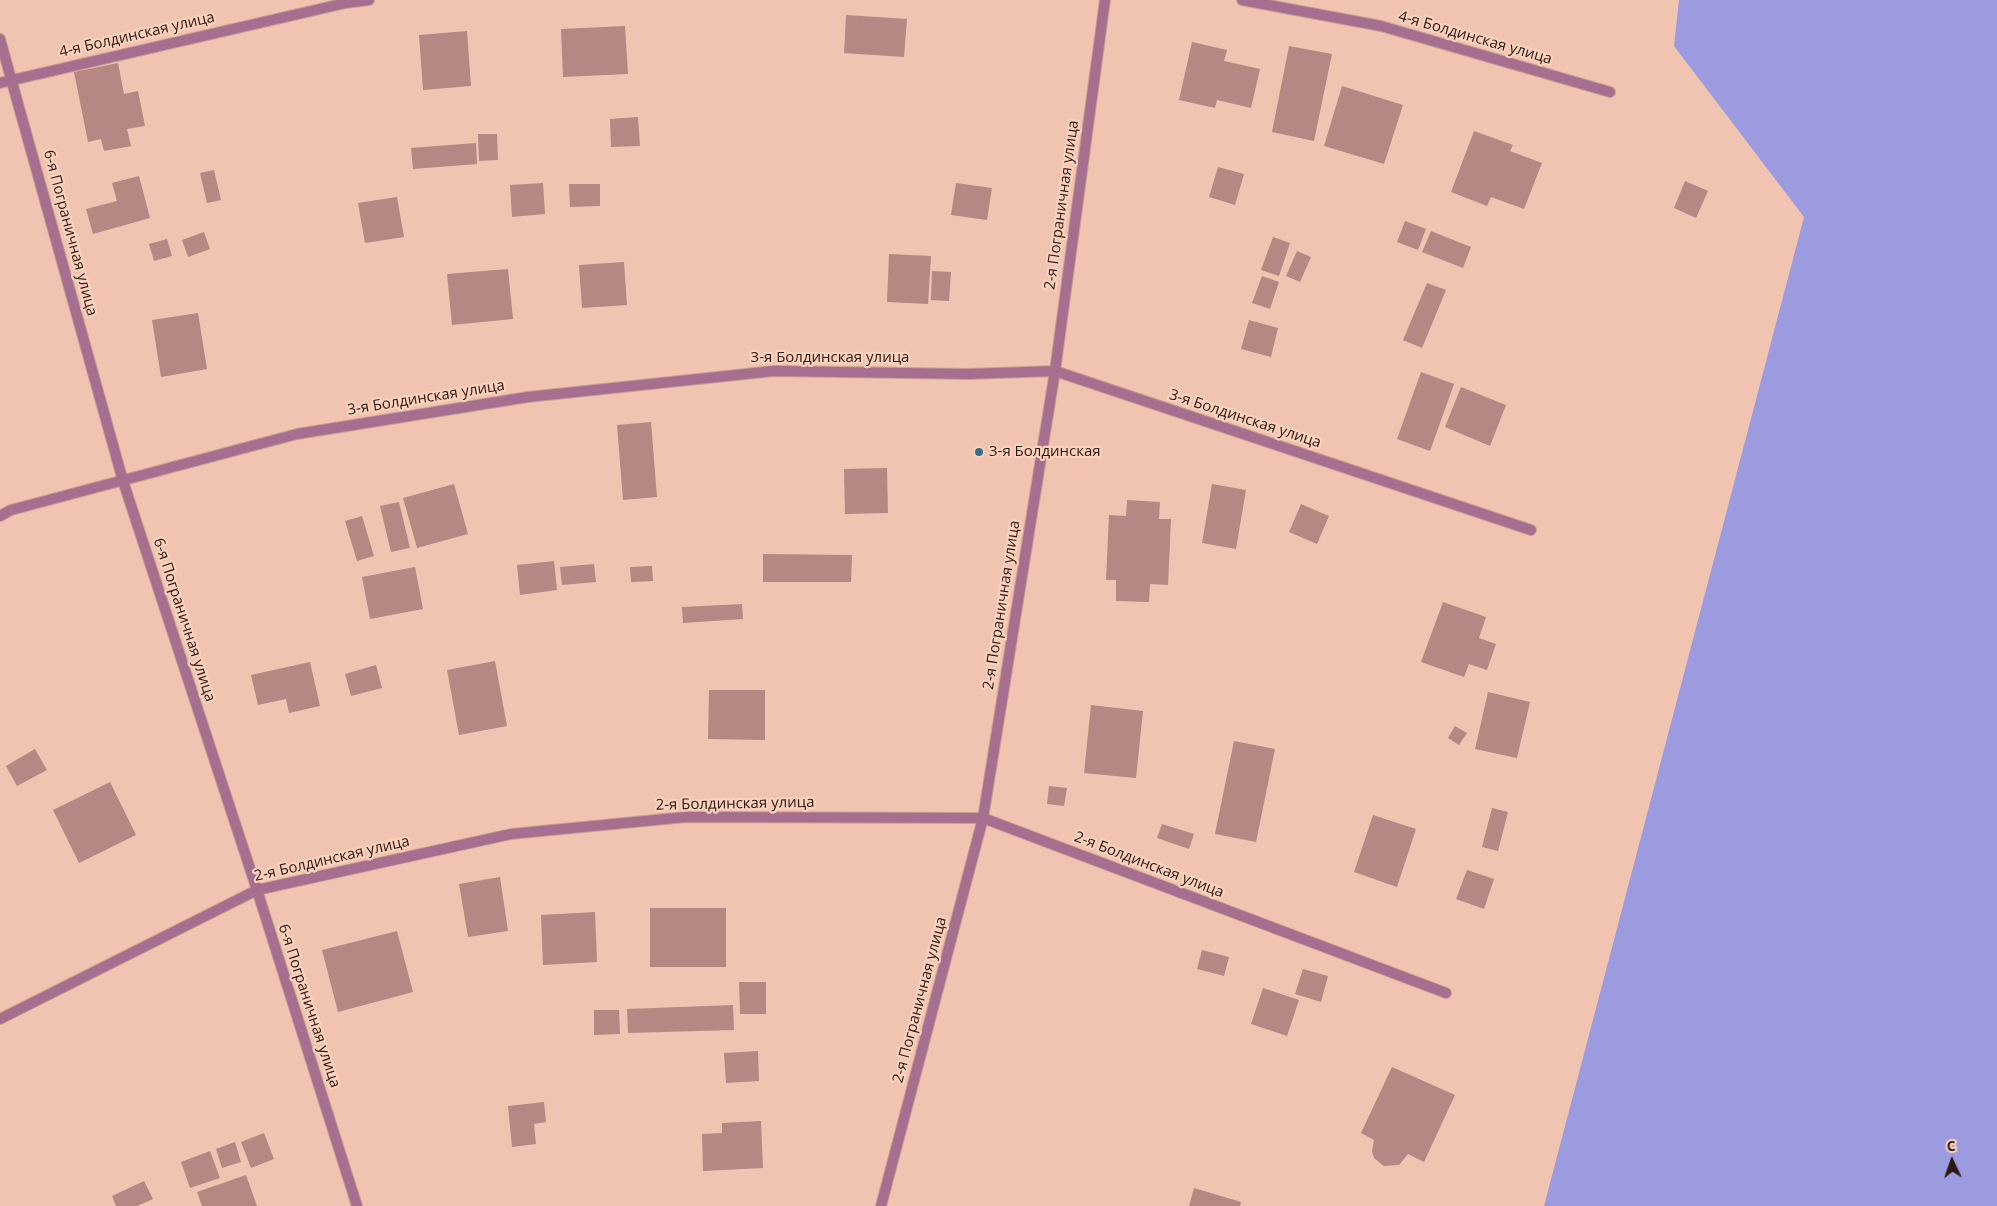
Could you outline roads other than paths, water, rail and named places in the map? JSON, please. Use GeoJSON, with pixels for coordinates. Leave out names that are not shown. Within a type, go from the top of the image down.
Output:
{"type":"FeatureCollection","features":[{"type":"Feature","properties":{"kind":"street","name":"4-я Болдинская улица"},"geometry":{"type":"LineString","coordinates":[[0,83],[346,3],[369,0]]}},
{"type":"Feature","properties":{"kind":"street","name":"2-я Пограничная улица"},"geometry":{"type":"LineString","coordinates":[[881,1206],[983,818],[1055,371],[1105,0]]}},
{"type":"Feature","properties":{"kind":"street","name":"4-я Болдинская улица"},"geometry":{"type":"LineString","coordinates":[[1242,0],[1381,26],[1610,92]]}},
{"type":"Feature","properties":{"kind":"street","name":"6-я Пограничная улица"},"geometry":{"type":"LineString","coordinates":[[0,39],[123,480],[257,890],[357,1206]]}},
{"type":"Feature","properties":{"kind":"street","name":"3-я Болдинская улица"},"geometry":{"type":"LineString","coordinates":[[0,516],[11,510],[297,434],[528,397],[774,370],[968,374],[1055,371],[1531,530]]}},
{"type":"Feature","properties":{"kind":"street","name":"2-я Болдинская улица"},"geometry":{"type":"LineString","coordinates":[[0,1019],[257,890],[511,834],[686,817],[983,818],[1446,993]]}},
{"type":"Feature","properties":{"kind":"place","name":"3-я Болдинская"},"geometry":{"type":"Point","coordinates":[979,452]}}]}
